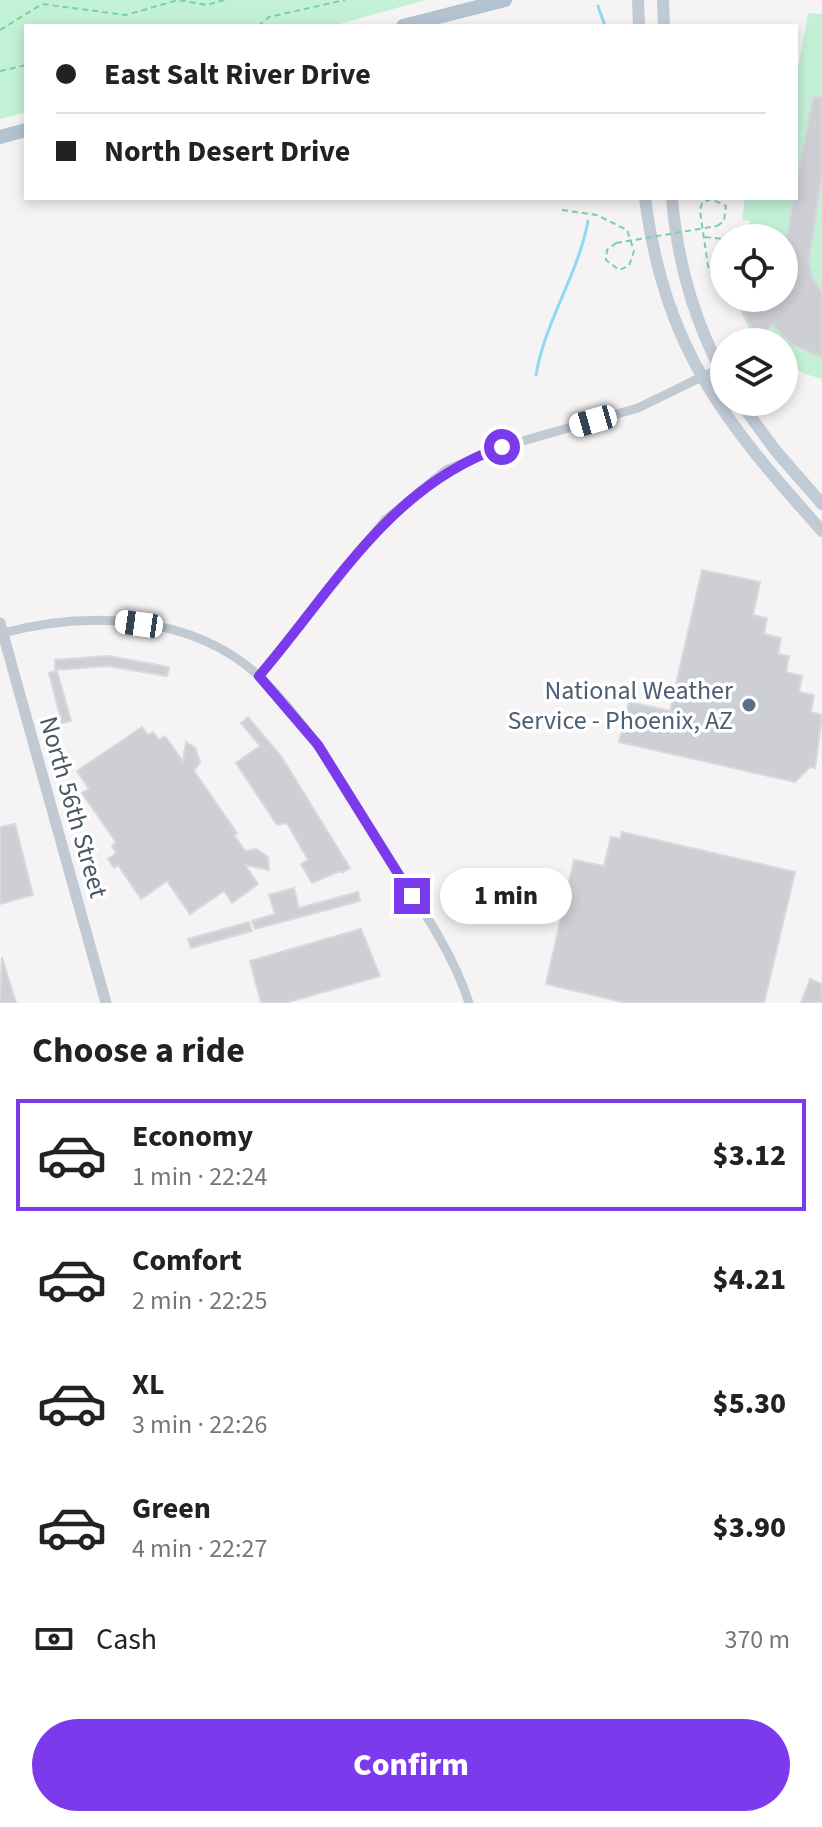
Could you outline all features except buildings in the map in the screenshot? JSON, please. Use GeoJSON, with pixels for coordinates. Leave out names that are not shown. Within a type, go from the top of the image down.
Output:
{"type":"FeatureCollection","features":[{"type":"Feature","properties":{"kind":"main road"},"geometry":{"type":"LineString","coordinates":[[411,24],[505,0]]}},
{"type":"Feature","properties":{"kind":"main road"},"geometry":{"type":"LineString","coordinates":[[638,0],[639,24]]}},
{"type":"Feature","properties":{"kind":"main road"},"geometry":{"type":"LineString","coordinates":[[663,0],[664,24]]}},
{"type":"Feature","properties":{"kind":"main road"},"geometry":{"type":"LineString","coordinates":[[0,137],[24,131]]}},
{"type":"Feature","properties":{"kind":"main road"},"geometry":{"type":"LineString","coordinates":[[645,200],[660,277],[701,378],[748,446],[822,531]]}},
{"type":"Feature","properties":{"kind":"main road"},"geometry":{"type":"LineString","coordinates":[[672,200],[682,262],[695,309],[710,344]]}},
{"type":"Feature","properties":{"kind":"main road"},"geometry":{"type":"LineString","coordinates":[[750,416],[822,504]]}},
{"type":"Feature","properties":{"kind":"street"},"geometry":{"type":"LineString","coordinates":[[259,676],[385,520],[446,470],[502,447],[638,408],[710,375]]}},
{"type":"Feature","properties":{"kind":"street"},"geometry":{"type":"LineString","coordinates":[[1,628],[92,619],[155,626],[209,645],[259,676],[318,745],[443,946],[469,1003]]}},
{"type":"Feature","properties":{"kind":"street","name":"North 56th Street"},"geometry":{"type":"LineString","coordinates":[[1,628],[106,1003]]}},
{"type":"Feature","properties":{"kind":"path"},"geometry":{"type":"LineString","coordinates":[[0,30],[42,4],[126,15],[178,0],[207,5],[224,0]]}},
{"type":"Feature","properties":{"kind":"path"},"geometry":{"type":"LineString","coordinates":[[260,24],[269,17],[345,0]]}},
{"type":"Feature","properties":{"kind":"path"},"geometry":{"type":"LineString","coordinates":[[0,71],[24,65]]}},
{"type":"Feature","properties":{"kind":"path"},"geometry":{"type":"LineString","coordinates":[[709,200],[702,203],[700,211],[710,273]]}},
{"type":"Feature","properties":{"kind":"path"},"geometry":{"type":"LineString","coordinates":[[562,210],[605,219],[630,235],[631,241],[634,251],[632,261],[619,270],[606,260],[610,246],[616,243],[630,241],[631,241],[645,238],[688,231],[703,229],[717,226],[726,215],[720,201],[716,200]]}},
{"type":"Feature","properties":{"kind":"path"},"geometry":{"type":"LineString","coordinates":[[703,237],[710,238]]}},
{"type":"Feature","properties":{"kind":"green space"},"geometry":{"type":"Polygon","coordinates":[[[0,0],[425,0],[339,24],[24,24],[24,113],[0,119],[0,0]]]}},
{"type":"Feature","properties":{"kind":"green space"},"geometry":{"type":"Polygon","coordinates":[[[808,13],[822,14],[822,379],[798,369],[798,328],[748,328],[741,312],[798,312],[798,224],[750,224],[750,221],[742,220],[745,200],[798,200],[798,69],[808,13]]]}},
{"type":"Feature","properties":{"kind":"waterway"},"geometry":{"type":"LineString","coordinates":[[598,6],[604,24]]}},
{"type":"Feature","properties":{"kind":"waterway"},"geometry":{"type":"LineString","coordinates":[[536,375],[540,355],[577,260],[588,221]]}},
{"type":"Feature","properties":{"kind":"place","name":"National Weather Service - Phoenix, AZ"},"geometry":{"type":"Point","coordinates":[749,705]}},
{"type":"Feature","properties":{"kind":"route"},"geometry":{"type":"LineString","coordinates":[[412,896],[318,745],[259,676],[395,510],[446,470],[502,447]]}}]}
